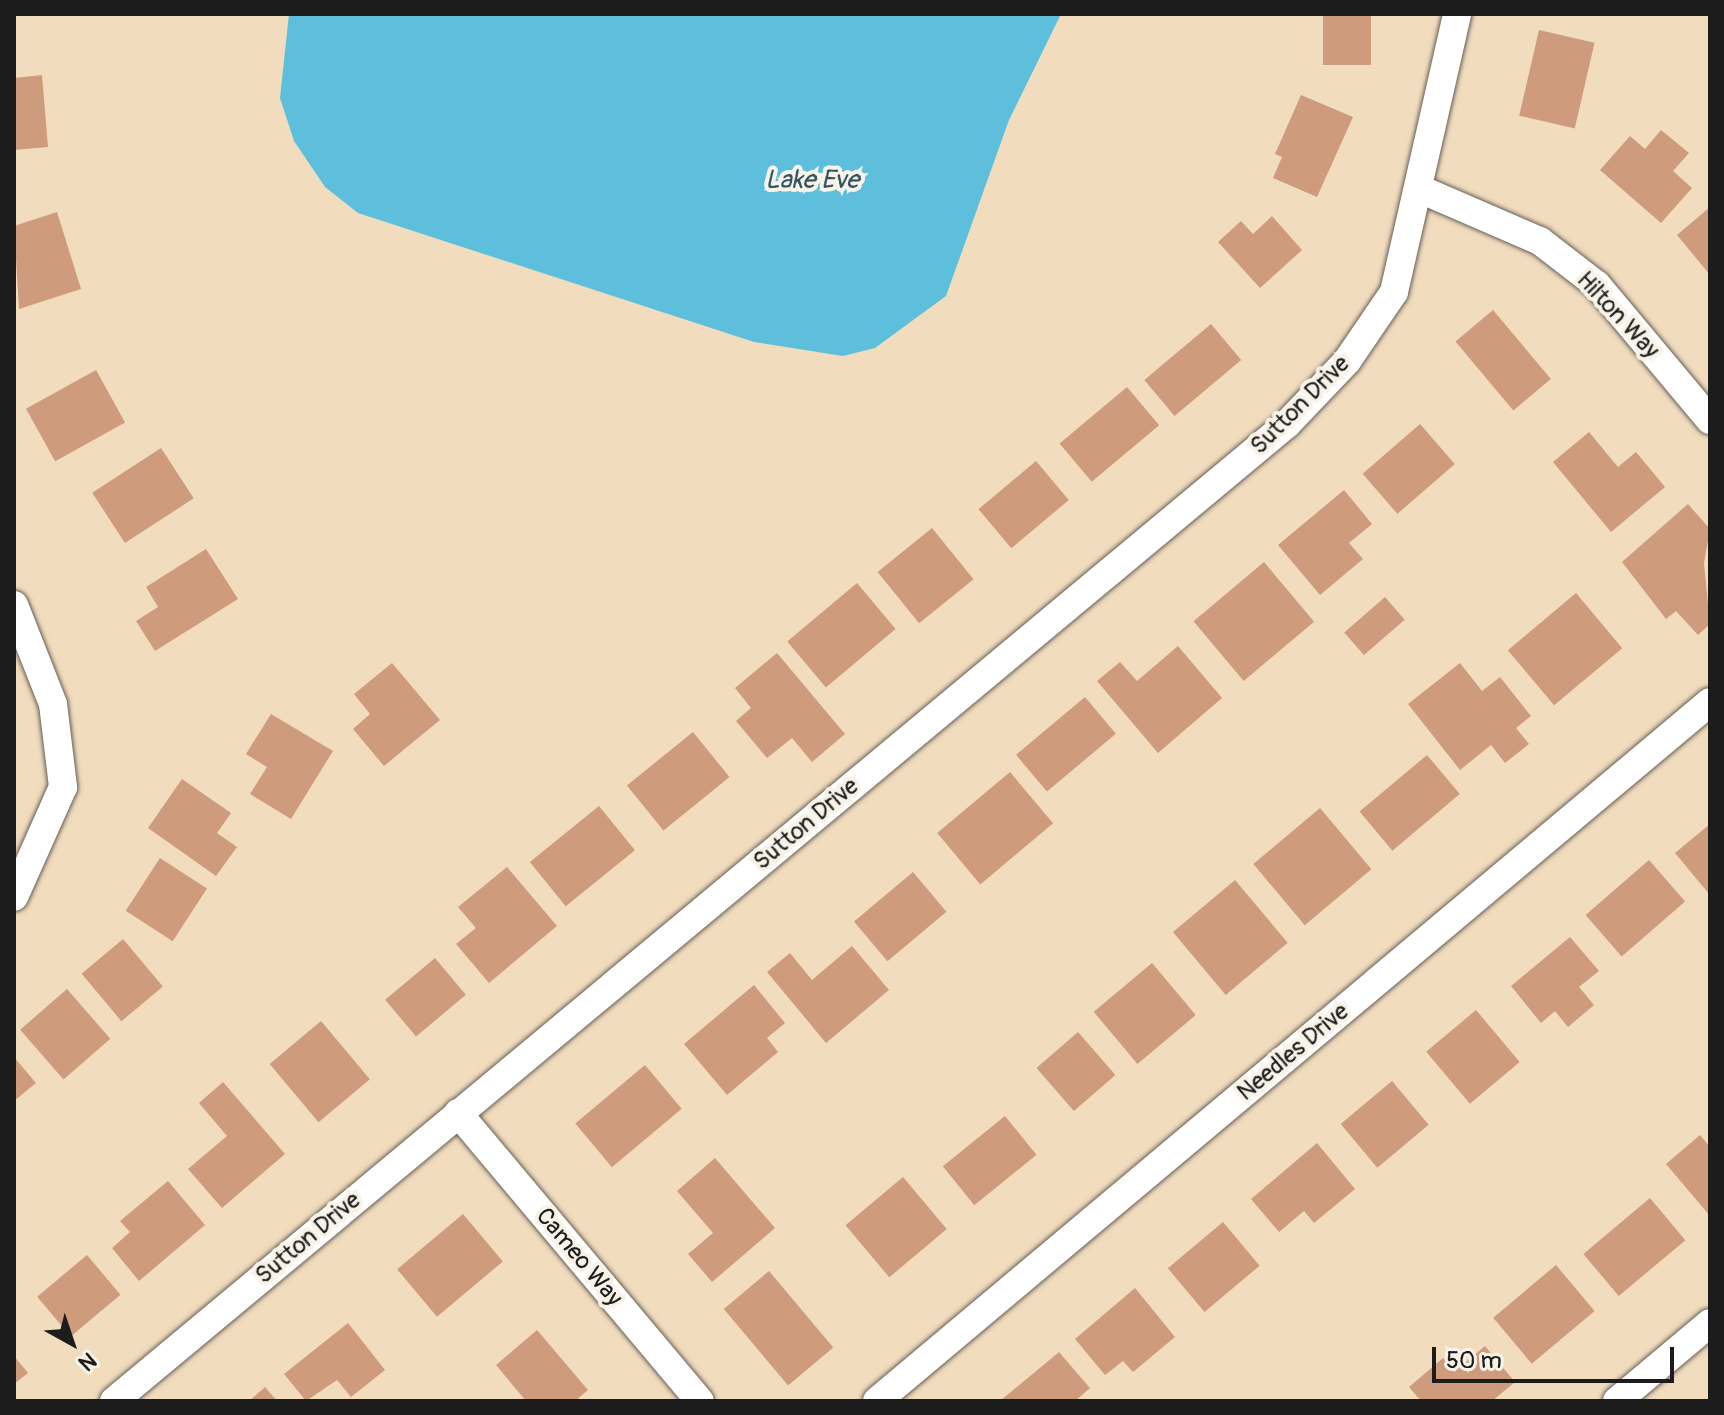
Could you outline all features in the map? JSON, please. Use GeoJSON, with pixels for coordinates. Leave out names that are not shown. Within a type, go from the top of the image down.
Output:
{"type":"FeatureCollection","features":[{"type":"Feature","properties":{"kind":"street","name":"Sutton Drive"},"geometry":{"type":"LineString","coordinates":[[114,1401],[1287,424],[1347,361],[1394,292],[1422,190],[1457,14]]}},
{"type":"Feature","properties":{"kind":"street","name":"Hilton Way"},"geometry":{"type":"LineString","coordinates":[[1422,190],[1540,241],[1597,285],[1710,420]]}},
{"type":"Feature","properties":{"kind":"street"},"geometry":{"type":"LineString","coordinates":[[14,605],[53,704],[63,787],[14,897]]}},
{"type":"Feature","properties":{"kind":"street","name":"Needles Drive"},"geometry":{"type":"LineString","coordinates":[[877,1401],[1710,702]]}},
{"type":"Feature","properties":{"kind":"street","name":"Cameo Way"},"geometry":{"type":"LineString","coordinates":[[458,1113],[700,1401]]}},
{"type":"Feature","properties":{"kind":"street"},"geometry":{"type":"LineString","coordinates":[[1617,1401],[1710,1323]]}},
{"type":"Feature","properties":{"kind":"water","name":"Lake Eve"},"geometry":{"type":"Polygon","coordinates":[[[289,14],[1061,14],[1009,120],[946,296],[875,348],[843,356],[754,342],[358,213],[325,187],[294,141],[280,98],[289,14]]]}},
{"type":"Feature","properties":{"kind":"building"},"geometry":{"type":"Polygon","coordinates":[[[1323,14],[1371,14],[1371,65],[1323,65],[1323,14]]]}},
{"type":"Feature","properties":{"kind":"building"},"geometry":{"type":"Polygon","coordinates":[[[1539,30],[1595,43],[1575,129],[1519,116],[1539,30]]]}},
{"type":"Feature","properties":{"kind":"building"},"geometry":{"type":"Polygon","coordinates":[[[42,75],[48,147],[14,150],[14,78],[42,75]]]}},
{"type":"Feature","properties":{"kind":"building"},"geometry":{"type":"Polygon","coordinates":[[[1301,95],[1353,117],[1317,197],[1273,178],[1282,157],[1275,154],[1301,95]]]}},
{"type":"Feature","properties":{"kind":"building"},"geometry":{"type":"Polygon","coordinates":[[[1661,130],[1689,153],[1673,171],[1692,188],[1661,223],[1600,170],[1630,136],[1645,149],[1661,130]]]}},
{"type":"Feature","properties":{"kind":"building"},"geometry":{"type":"Polygon","coordinates":[[[1710,207],[1710,275],[1677,235],[1710,207]]]}},
{"type":"Feature","properties":{"kind":"building"},"geometry":{"type":"Polygon","coordinates":[[[57,212],[81,289],[19,309],[14,226],[57,212]]]}},
{"type":"Feature","properties":{"kind":"building"},"geometry":{"type":"Polygon","coordinates":[[[1272,216],[1302,250],[1260,288],[1218,242],[1241,221],[1253,234],[1272,216]]]}},
{"type":"Feature","properties":{"kind":"building"},"geometry":{"type":"Polygon","coordinates":[[[1493,310],[1551,379],[1513,410],[1455,341],[1493,310]]]}},
{"type":"Feature","properties":{"kind":"building"},"geometry":{"type":"Polygon","coordinates":[[[1211,324],[1241,360],[1175,416],[1144,380],[1211,324]]]}},
{"type":"Feature","properties":{"kind":"building"},"geometry":{"type":"Polygon","coordinates":[[[96,370],[125,422],[55,461],[26,409],[96,370]]]}},
{"type":"Feature","properties":{"kind":"building"},"geometry":{"type":"Polygon","coordinates":[[[1127,387],[1159,425],[1092,482],[1060,444],[1127,387]]]}},
{"type":"Feature","properties":{"kind":"building"},"geometry":{"type":"Polygon","coordinates":[[[1420,424],[1455,464],[1397,514],[1363,474],[1420,424]]]}},
{"type":"Feature","properties":{"kind":"building"},"geometry":{"type":"Polygon","coordinates":[[[1589,432],[1618,467],[1636,452],[1665,487],[1611,532],[1553,462],[1589,432]]]}},
{"type":"Feature","properties":{"kind":"building"},"geometry":{"type":"Polygon","coordinates":[[[161,448],[194,498],[125,543],[92,493],[161,448]]]}},
{"type":"Feature","properties":{"kind":"building"},"geometry":{"type":"Polygon","coordinates":[[[1036,461],[1069,500],[1011,548],[979,509],[1036,461]]]}},
{"type":"Feature","properties":{"kind":"building"},"geometry":{"type":"Polygon","coordinates":[[[1344,490],[1372,524],[1349,543],[1363,559],[1320,595],[1278,545],[1344,490]]]}},
{"type":"Feature","properties":{"kind":"building"},"geometry":{"type":"Polygon","coordinates":[[[1688,504],[1710,529],[1704,563],[1710,624],[1698,635],[1676,611],[1666,619],[1622,562],[1688,504]]]}},
{"type":"Feature","properties":{"kind":"building"},"geometry":{"type":"Polygon","coordinates":[[[932,528],[974,579],[919,623],[878,572],[932,528]]]}},
{"type":"Feature","properties":{"kind":"building"},"geometry":{"type":"Polygon","coordinates":[[[206,549],[238,599],[155,651],[136,621],[158,607],[146,587],[206,549]]]}},
{"type":"Feature","properties":{"kind":"building"},"geometry":{"type":"Polygon","coordinates":[[[1264,562],[1314,622],[1244,681],[1194,621],[1264,562]]]}},
{"type":"Feature","properties":{"kind":"building"},"geometry":{"type":"Polygon","coordinates":[[[857,583],[896,629],[826,687],[787,641],[857,583]]]}},
{"type":"Feature","properties":{"kind":"building"},"geometry":{"type":"Polygon","coordinates":[[[1576,593],[1622,648],[1554,705],[1508,650],[1576,593]]]}},
{"type":"Feature","properties":{"kind":"building"},"geometry":{"type":"Polygon","coordinates":[[[1385,597],[1405,620],[1364,655],[1344,632],[1385,597]]]}},
{"type":"Feature","properties":{"kind":"building"},"geometry":{"type":"Polygon","coordinates":[[[1178,646],[1222,698],[1158,753],[1097,681],[1120,662],[1137,681],[1178,646]]]}},
{"type":"Feature","properties":{"kind":"building"},"geometry":{"type":"Polygon","coordinates":[[[777,653],[845,734],[812,762],[792,738],[767,758],[736,721],[751,708],[735,688],[777,653]]]}},
{"type":"Feature","properties":{"kind":"building"},"geometry":{"type":"Polygon","coordinates":[[[392,663],[440,720],[384,766],[353,729],[370,714],[354,694],[392,663]]]}},
{"type":"Feature","properties":{"kind":"building"},"geometry":{"type":"Polygon","coordinates":[[[1460,663],[1482,691],[1500,677],[1531,716],[1516,728],[1529,744],[1505,763],[1491,745],[1460,770],[1408,704],[1460,663]]]}},
{"type":"Feature","properties":{"kind":"building"},"geometry":{"type":"Polygon","coordinates":[[[1085,697],[1116,734],[1047,792],[1016,755],[1085,697]]]}},
{"type":"Feature","properties":{"kind":"building"},"geometry":{"type":"Polygon","coordinates":[[[271,714],[333,751],[291,819],[250,794],[267,767],[246,754],[271,714]]]}},
{"type":"Feature","properties":{"kind":"building"},"geometry":{"type":"Polygon","coordinates":[[[693,732],[730,777],[663,831],[627,785],[693,732]]]}},
{"type":"Feature","properties":{"kind":"building"},"geometry":{"type":"Polygon","coordinates":[[[1427,755],[1460,794],[1392,851],[1360,812],[1427,755]]]}},
{"type":"Feature","properties":{"kind":"building"},"geometry":{"type":"Polygon","coordinates":[[[1010,772],[1053,823],[980,884],[937,833],[1010,772]]]}},
{"type":"Feature","properties":{"kind":"building"},"geometry":{"type":"Polygon","coordinates":[[[182,779],[231,813],[217,833],[237,847],[216,876],[148,828],[182,779]]]}},
{"type":"Feature","properties":{"kind":"building"},"geometry":{"type":"Polygon","coordinates":[[[599,806],[635,850],[566,906],[530,862],[599,806]]]}},
{"type":"Feature","properties":{"kind":"building"},"geometry":{"type":"Polygon","coordinates":[[[1320,808],[1371,869],[1305,925],[1253,864],[1320,808]]]}},
{"type":"Feature","properties":{"kind":"building"},"geometry":{"type":"Polygon","coordinates":[[[1710,824],[1710,895],[1675,853],[1710,824]]]}},
{"type":"Feature","properties":{"kind":"building"},"geometry":{"type":"Polygon","coordinates":[[[160,858],[207,888],[173,941],[126,911],[160,858]]]}},
{"type":"Feature","properties":{"kind":"building"},"geometry":{"type":"Polygon","coordinates":[[[1649,860],[1685,902],[1622,957],[1586,915],[1649,860]]]}},
{"type":"Feature","properties":{"kind":"building"},"geometry":{"type":"Polygon","coordinates":[[[507,867],[557,926],[489,983],[456,944],[476,928],[458,907],[507,867]]]}},
{"type":"Feature","properties":{"kind":"building"},"geometry":{"type":"Polygon","coordinates":[[[913,872],[946,912],[887,961],[854,921],[913,872]]]}},
{"type":"Feature","properties":{"kind":"building"},"geometry":{"type":"Polygon","coordinates":[[[1235,880],[1288,943],[1226,995],[1173,932],[1235,880]]]}},
{"type":"Feature","properties":{"kind":"building"},"geometry":{"type":"Polygon","coordinates":[[[1570,937],[1599,971],[1579,987],[1594,1005],[1568,1027],[1555,1011],[1541,1023],[1511,986],[1570,937]]]}},
{"type":"Feature","properties":{"kind":"building"},"geometry":{"type":"Polygon","coordinates":[[[123,939],[163,986],[121,1021],[82,974],[123,939]]]}},
{"type":"Feature","properties":{"kind":"building"},"geometry":{"type":"Polygon","coordinates":[[[852,946],[889,990],[826,1043],[767,972],[790,953],[812,980],[852,946]]]}},
{"type":"Feature","properties":{"kind":"building"},"geometry":{"type":"Polygon","coordinates":[[[435,958],[466,995],[416,1037],[385,1000],[435,958]]]}},
{"type":"Feature","properties":{"kind":"building"},"geometry":{"type":"Polygon","coordinates":[[[1152,963],[1196,1015],[1137,1064],[1094,1012],[1152,963]]]}},
{"type":"Feature","properties":{"kind":"building"},"geometry":{"type":"Polygon","coordinates":[[[754,985],[785,1023],[767,1038],[778,1052],[727,1095],[684,1044],[754,985]]]}},
{"type":"Feature","properties":{"kind":"building"},"geometry":{"type":"Polygon","coordinates":[[[67,989],[110,1039],[64,1079],[20,1030],[67,989]]]}},
{"type":"Feature","properties":{"kind":"building"},"geometry":{"type":"Polygon","coordinates":[[[1476,1010],[1520,1062],[1470,1104],[1426,1052],[1476,1010]]]}},
{"type":"Feature","properties":{"kind":"building"},"geometry":{"type":"Polygon","coordinates":[[[321,1021],[370,1079],[319,1122],[270,1064],[321,1021]]]}},
{"type":"Feature","properties":{"kind":"building"},"geometry":{"type":"Polygon","coordinates":[[[1078,1032],[1115,1075],[1074,1111],[1036,1068],[1078,1032]]]}},
{"type":"Feature","properties":{"kind":"building"},"geometry":{"type":"Polygon","coordinates":[[[14,1057],[36,1083],[14,1101],[14,1057]]]}},
{"type":"Feature","properties":{"kind":"building"},"geometry":{"type":"Polygon","coordinates":[[[645,1065],[682,1109],[612,1167],[575,1123],[645,1065]]]}},
{"type":"Feature","properties":{"kind":"building"},"geometry":{"type":"Polygon","coordinates":[[[1392,1081],[1429,1125],[1377,1168],[1341,1124],[1392,1081]]]}},
{"type":"Feature","properties":{"kind":"building"},"geometry":{"type":"Polygon","coordinates":[[[223,1082],[285,1154],[222,1208],[188,1169],[227,1136],[199,1103],[223,1082]]]}},
{"type":"Feature","properties":{"kind":"building"},"geometry":{"type":"Polygon","coordinates":[[[1005,1116],[1036,1155],[974,1205],[943,1166],[1005,1116]]]}},
{"type":"Feature","properties":{"kind":"building"},"geometry":{"type":"Polygon","coordinates":[[[1700,1135],[1710,1147],[1710,1216],[1666,1164],[1700,1135]]]}},
{"type":"Feature","properties":{"kind":"building"},"geometry":{"type":"Polygon","coordinates":[[[1317,1143],[1355,1189],[1314,1223],[1304,1211],[1279,1232],[1251,1199],[1317,1143]]]}},
{"type":"Feature","properties":{"kind":"building"},"geometry":{"type":"Polygon","coordinates":[[[715,1158],[775,1228],[712,1282],[688,1254],[713,1233],[677,1191],[715,1158]]]}},
{"type":"Feature","properties":{"kind":"building"},"geometry":{"type":"Polygon","coordinates":[[[903,1177],[947,1229],[889,1277],[846,1225],[903,1177]]]}},
{"type":"Feature","properties":{"kind":"building"},"geometry":{"type":"Polygon","coordinates":[[[168,1181],[205,1225],[139,1281],[112,1248],[130,1232],[120,1221],[168,1181]]]}},
{"type":"Feature","properties":{"kind":"building"},"geometry":{"type":"Polygon","coordinates":[[[1650,1198],[1685,1240],[1619,1296],[1583,1254],[1650,1198]]]}},
{"type":"Feature","properties":{"kind":"building"},"geometry":{"type":"Polygon","coordinates":[[[463,1214],[503,1261],[437,1317],[397,1269],[463,1214]]]}},
{"type":"Feature","properties":{"kind":"building"},"geometry":{"type":"Polygon","coordinates":[[[1223,1222],[1260,1266],[1204,1312],[1168,1268],[1223,1222]]]}},
{"type":"Feature","properties":{"kind":"building"},"geometry":{"type":"Polygon","coordinates":[[[87,1255],[120,1295],[71,1337],[37,1297],[87,1255]]]}},
{"type":"Feature","properties":{"kind":"building"},"geometry":{"type":"Polygon","coordinates":[[[1556,1265],[1595,1311],[1532,1364],[1493,1318],[1556,1265]]]}},
{"type":"Feature","properties":{"kind":"building"},"geometry":{"type":"Polygon","coordinates":[[[769,1271],[833,1348],[788,1386],[724,1309],[769,1271]]]}},
{"type":"Feature","properties":{"kind":"building"},"geometry":{"type":"Polygon","coordinates":[[[1135,1288],[1175,1337],[1133,1372],[1123,1361],[1105,1375],[1075,1339],[1135,1288]]]}},
{"type":"Feature","properties":{"kind":"building"},"geometry":{"type":"Polygon","coordinates":[[[348,1323],[385,1370],[351,1397],[337,1380],[306,1401],[284,1374],[348,1323]]]}},
{"type":"Feature","properties":{"kind":"building"},"geometry":{"type":"Polygon","coordinates":[[[537,1330],[588,1390],[575,1401],[526,1401],[496,1365],[537,1330]]]}},
{"type":"Feature","properties":{"kind":"building"},"geometry":{"type":"Polygon","coordinates":[[[1485,1346],[1515,1382],[1492,1401],[1421,1401],[1409,1387],[1443,1358],[1454,1372],[1485,1346]]]}},
{"type":"Feature","properties":{"kind":"building"},"geometry":{"type":"Polygon","coordinates":[[[1059,1352],[1090,1388],[1075,1401],[1000,1401],[1059,1352]]]}},
{"type":"Feature","properties":{"kind":"building"},"geometry":{"type":"Polygon","coordinates":[[[14,1356],[28,1373],[14,1384],[14,1356]]]}},
{"type":"Feature","properties":{"kind":"building"},"geometry":{"type":"Polygon","coordinates":[[[265,1387],[277,1401],[249,1401],[265,1387]]]}}]}
